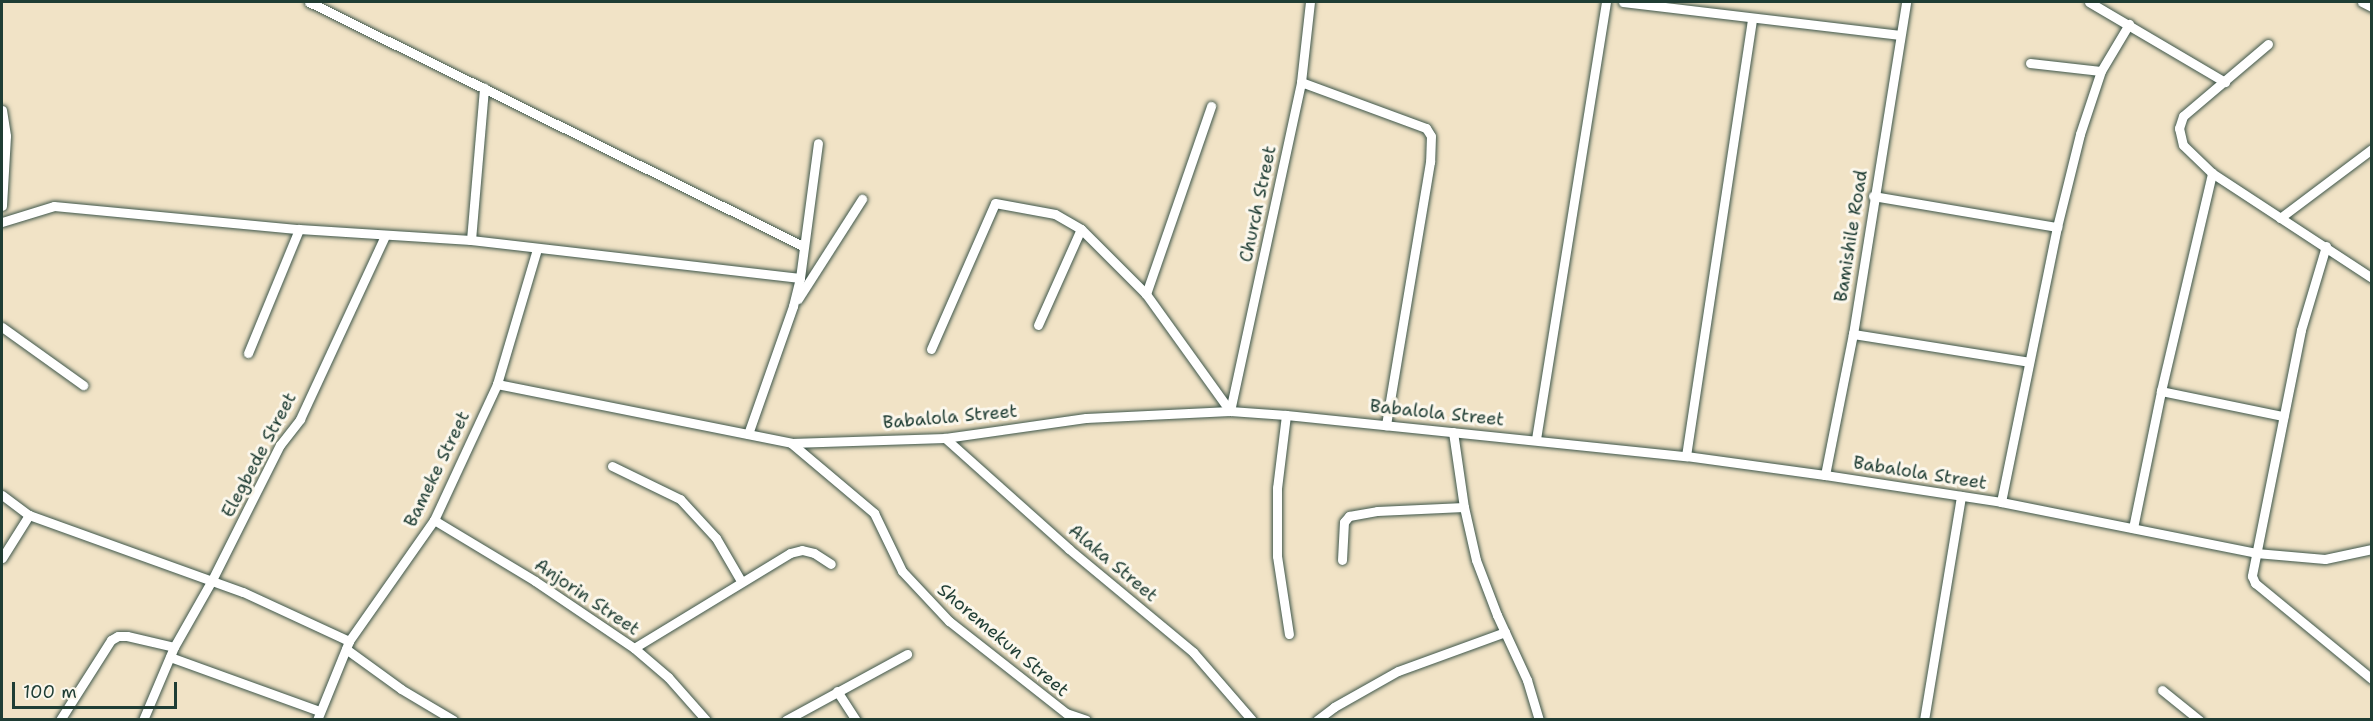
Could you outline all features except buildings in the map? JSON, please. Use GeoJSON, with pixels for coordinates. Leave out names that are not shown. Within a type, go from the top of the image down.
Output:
{"type":"FeatureCollection","features":[{"type":"Feature","properties":{"kind":"street"},"geometry":{"type":"LineString","coordinates":[[309,2],[803,246]]}},
{"type":"Feature","properties":{"kind":"street","name":"Church Street"},"geometry":{"type":"LineString","coordinates":[[1230,411],[1300,82],[1310,2]]}},
{"type":"Feature","properties":{"kind":"street"},"geometry":{"type":"LineString","coordinates":[[1536,439],[1606,2]]}},
{"type":"Feature","properties":{"kind":"street"},"geometry":{"type":"LineString","coordinates":[[1623,2],[1900,35]]}},
{"type":"Feature","properties":{"kind":"street","name":"Bamishile Road"},"geometry":{"type":"LineString","coordinates":[[1825,475],[1853,334],[1906,2]]}},
{"type":"Feature","properties":{"kind":"street"},"geometry":{"type":"LineString","coordinates":[[2089,2],[2224,82]]}},
{"type":"Feature","properties":{"kind":"street"},"geometry":{"type":"LineString","coordinates":[[2362,2],[2372,7]]}},
{"type":"Feature","properties":{"kind":"street"},"geometry":{"type":"LineString","coordinates":[[1686,456],[1752,19]]}},
{"type":"Feature","properties":{"kind":"street"},"geometry":{"type":"LineString","coordinates":[[2001,502],[2057,227],[2079,134],[2101,72],[2129,24]]}},
{"type":"Feature","properties":{"kind":"street"},"geometry":{"type":"LineString","coordinates":[[2268,44],[2183,116],[2179,128],[2183,145],[2212,173],[2372,278]]}},
{"type":"Feature","properties":{"kind":"street"},"geometry":{"type":"LineString","coordinates":[[2030,63],[2101,72]]}},
{"type":"Feature","properties":{"kind":"street"},"geometry":{"type":"LineString","coordinates":[[1300,82],[1426,128],[1431,136],[1430,162],[1386,425]]}},
{"type":"Feature","properties":{"kind":"street"},"geometry":{"type":"LineString","coordinates":[[471,240],[483,88]]}},
{"type":"Feature","properties":{"kind":"street"},"geometry":{"type":"LineString","coordinates":[[1146,294],[1211,106]]}},
{"type":"Feature","properties":{"kind":"street"},"geometry":{"type":"LineString","coordinates":[[2,110],[6,136],[2,169],[2,206]]}},
{"type":"Feature","properties":{"kind":"street"},"geometry":{"type":"LineString","coordinates":[[748,434],[793,306],[800,278],[818,143]]}},
{"type":"Feature","properties":{"kind":"street"},"geometry":{"type":"LineString","coordinates":[[2280,218],[2372,149]]}},
{"type":"Feature","properties":{"kind":"street"},"geometry":{"type":"LineString","coordinates":[[2133,528],[2161,391],[2212,173]]}},
{"type":"Feature","properties":{"kind":"street"},"geometry":{"type":"LineString","coordinates":[[1874,196],[2057,227]]}},
{"type":"Feature","properties":{"kind":"street"},"geometry":{"type":"LineString","coordinates":[[793,306],[862,199]]}},
{"type":"Feature","properties":{"kind":"street"},"geometry":{"type":"LineString","coordinates":[[931,349],[995,203],[1055,214],[1081,229],[1146,294],[1230,411]]}},
{"type":"Feature","properties":{"kind":"street"},"geometry":{"type":"LineString","coordinates":[[2,222],[49,205],[299,229],[471,240],[800,278]]}},
{"type":"Feature","properties":{"kind":"street"},"geometry":{"type":"LineString","coordinates":[[248,353],[299,229]]}},
{"type":"Feature","properties":{"kind":"street"},"geometry":{"type":"LineString","coordinates":[[1038,325],[1081,229]]}},
{"type":"Feature","properties":{"kind":"street","name":"Elegbede Street"},"geometry":{"type":"LineString","coordinates":[[142,720],[172,652],[212,580],[280,445],[300,419],[385,236]]}},
{"type":"Feature","properties":{"kind":"street"},"geometry":{"type":"LineString","coordinates":[[2326,246],[2301,330],[2252,569],[2255,583],[2372,679]]}},
{"type":"Feature","properties":{"kind":"street","name":"Bameke Street"},"geometry":{"type":"LineString","coordinates":[[318,715],[348,645],[434,520],[497,384],[537,249]]}},
{"type":"Feature","properties":{"kind":"street"},"geometry":{"type":"LineString","coordinates":[[2,327],[83,385]]}},
{"type":"Feature","properties":{"kind":"street"},"geometry":{"type":"LineString","coordinates":[[1853,334],[2029,362]]}},
{"type":"Feature","properties":{"kind":"street","name":"Babalola Street"},"geometry":{"type":"LineString","coordinates":[[497,384],[791,443],[945,438],[1086,418],[1230,411],[1286,415],[1536,439],[1825,475],[2001,502],[2256,553],[2325,559],[2372,549]]}},
{"type":"Feature","properties":{"kind":"street"},"geometry":{"type":"LineString","coordinates":[[2161,391],[2283,416]]}},
{"type":"Feature","properties":{"kind":"street"},"geometry":{"type":"LineString","coordinates":[[1286,415],[1277,488],[1277,556],[1289,634]]}},
{"type":"Feature","properties":{"kind":"street"},"geometry":{"type":"LineString","coordinates":[[1453,432],[1464,507],[1476,560],[1505,633],[1527,680],[1539,720]]}},
{"type":"Feature","properties":{"kind":"street","name":"Alaka Street"},"geometry":{"type":"LineString","coordinates":[[945,438],[1069,549],[1193,652],[1252,720]]}},
{"type":"Feature","properties":{"kind":"street","name":"Shoremekun Street"},"geometry":{"type":"LineString","coordinates":[[791,443],[874,513],[902,571],[949,621],[1066,713],[1086,720]]}},
{"type":"Feature","properties":{"kind":"street"},"geometry":{"type":"LineString","coordinates":[[612,466],[680,499],[716,538],[741,582]]}},
{"type":"Feature","properties":{"kind":"street"},"geometry":{"type":"LineString","coordinates":[[2,495],[29,515],[212,580],[348,645],[401,689],[453,720]]}},
{"type":"Feature","properties":{"kind":"street"},"geometry":{"type":"LineString","coordinates":[[1924,720],[1961,496]]}},
{"type":"Feature","properties":{"kind":"street"},"geometry":{"type":"LineString","coordinates":[[1342,560],[1344,522],[1349,516],[1377,511],[1464,507]]}},
{"type":"Feature","properties":{"kind":"street"},"geometry":{"type":"LineString","coordinates":[[2,558],[29,515]]}},
{"type":"Feature","properties":{"kind":"street","name":"Anjorin Street"},"geometry":{"type":"LineString","coordinates":[[434,520],[535,580],[634,648],[668,677],[706,720]]}},
{"type":"Feature","properties":{"kind":"street"},"geometry":{"type":"LineString","coordinates":[[634,648],[790,553],[802,550],[814,553],[831,564]]}},
{"type":"Feature","properties":{"kind":"street"},"geometry":{"type":"LineString","coordinates":[[1317,720],[1334,707],[1398,671],[1505,633]]}},
{"type":"Feature","properties":{"kind":"street"},"geometry":{"type":"LineString","coordinates":[[60,720],[111,640],[118,636],[127,636],[172,652],[318,715]]}},
{"type":"Feature","properties":{"kind":"street"},"geometry":{"type":"LineString","coordinates":[[786,720],[907,654]]}},
{"type":"Feature","properties":{"kind":"street"},"geometry":{"type":"LineString","coordinates":[[2162,690],[2199,720]]}},
{"type":"Feature","properties":{"kind":"street"},"geometry":{"type":"LineString","coordinates":[[837,691],[856,720]]}}]}
